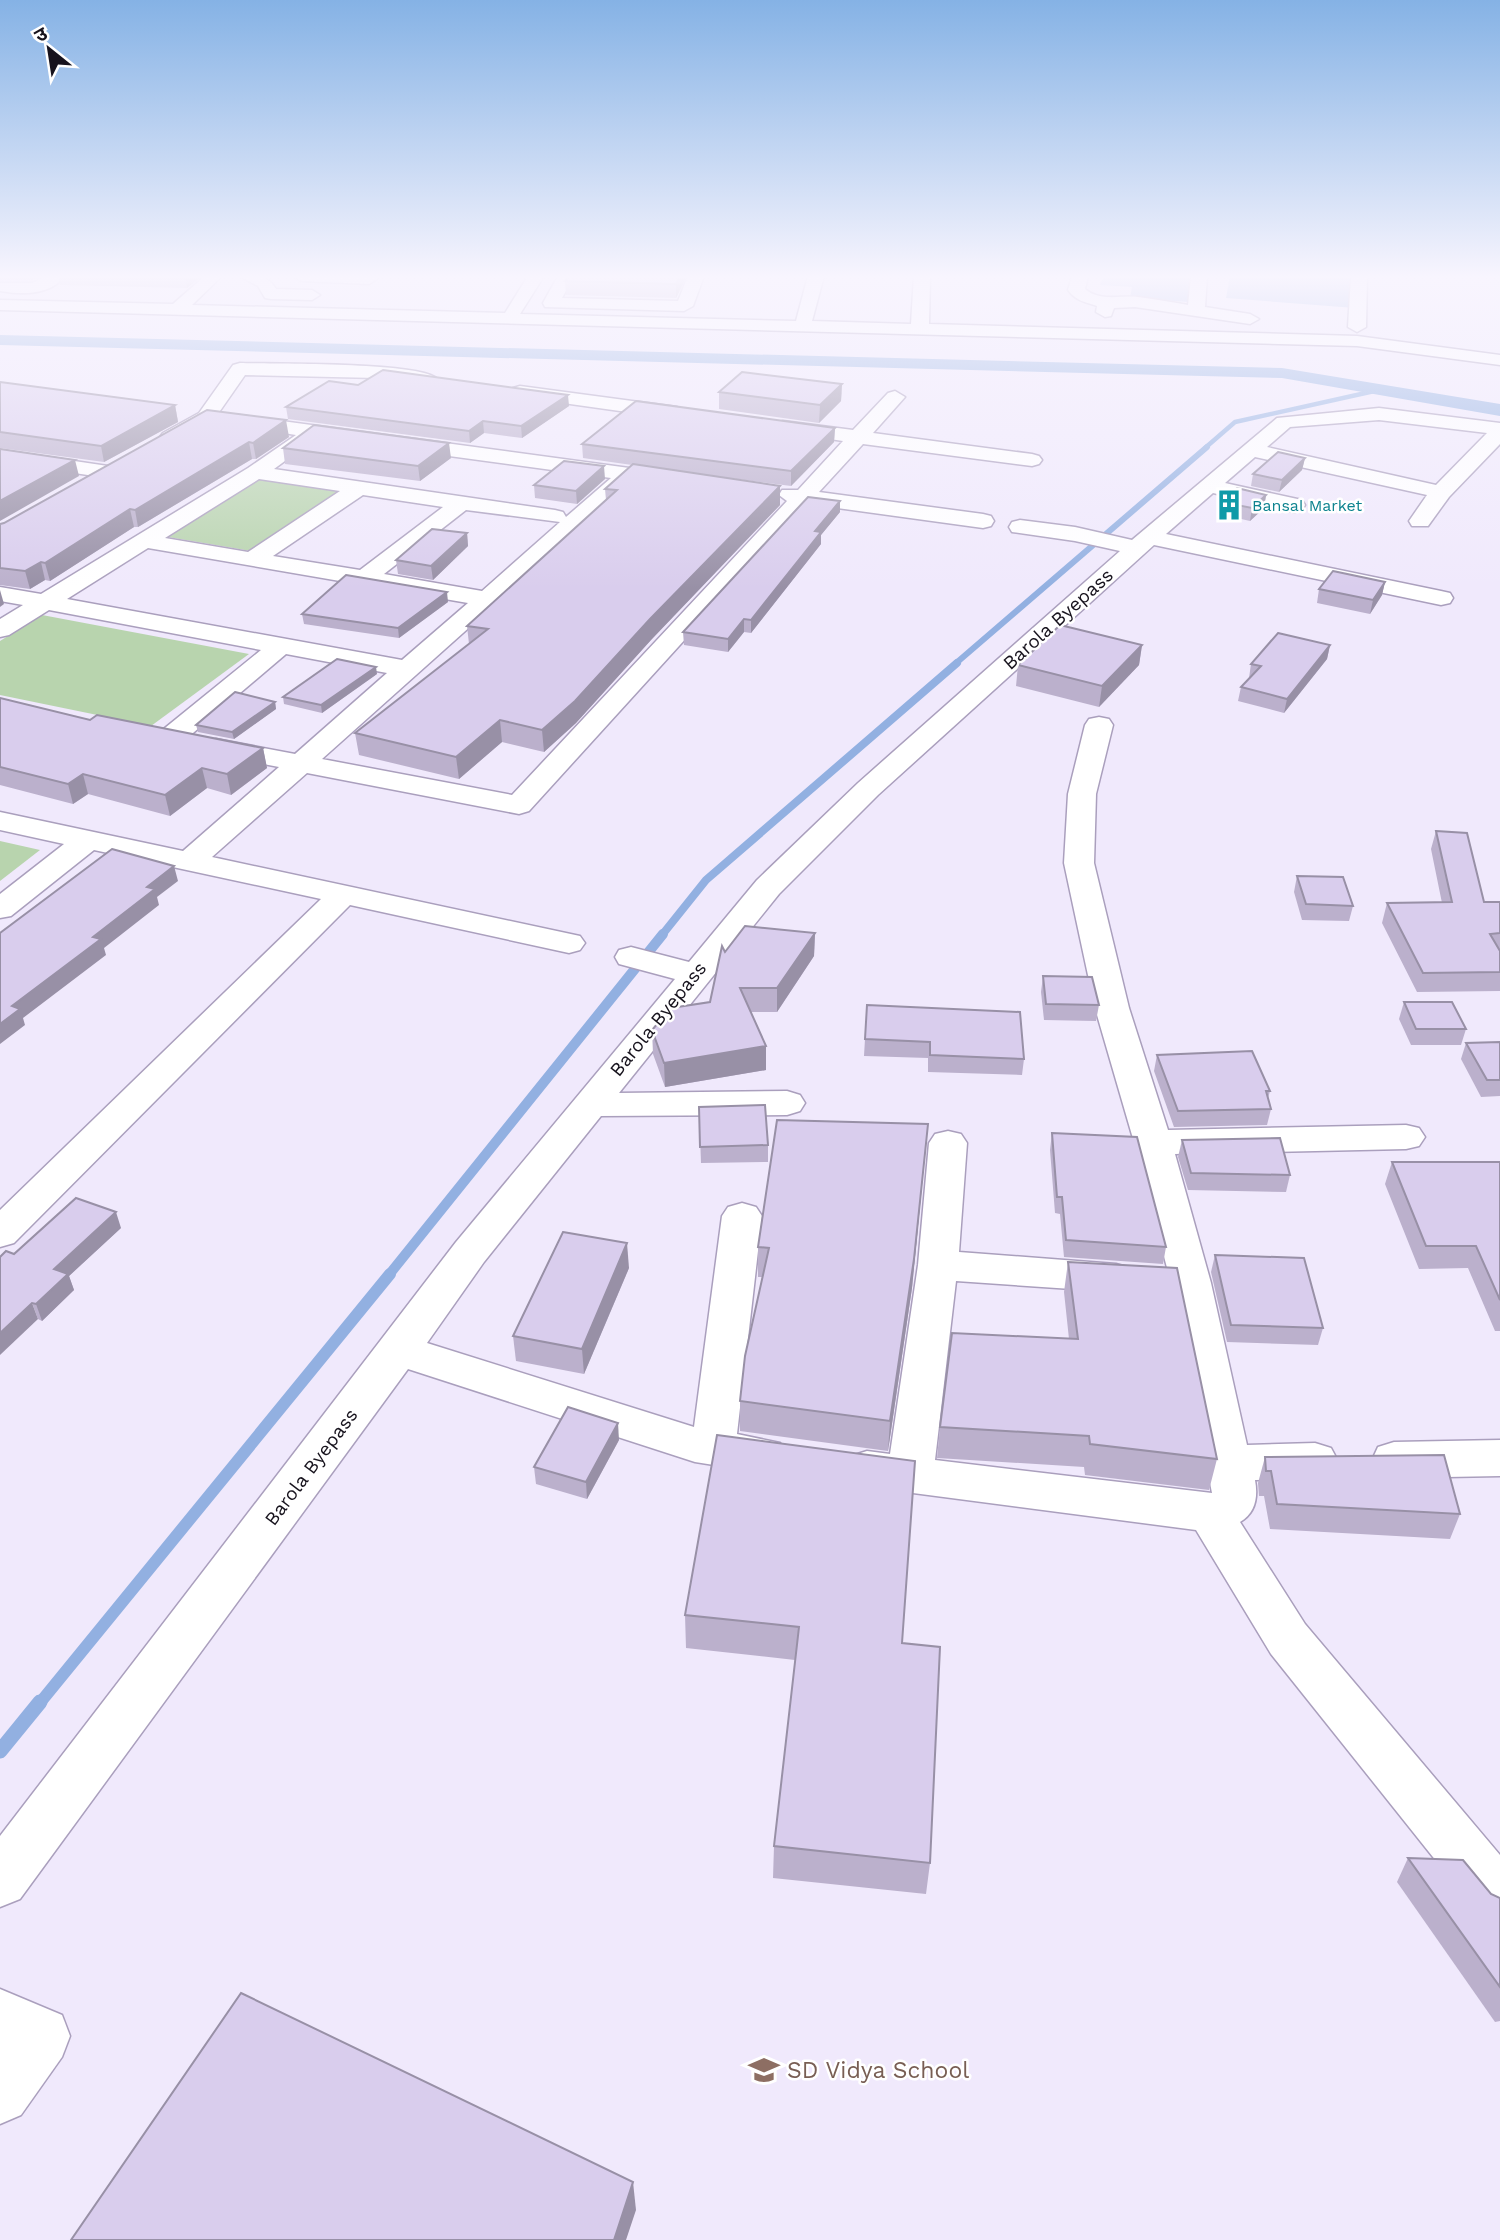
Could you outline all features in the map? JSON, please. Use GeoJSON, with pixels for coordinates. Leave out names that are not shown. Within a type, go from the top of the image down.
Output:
{"type":"FeatureCollection","features":[{"type":"Feature","properties":{"kind":"street"},"geometry":{"type":"LineString","coordinates":[[151,448],[206,417],[232,381]]}},
{"type":"Feature","properties":{"kind":"street"},"geometry":{"type":"LineString","coordinates":[[437,381],[447,382]]}},
{"type":"Feature","properties":{"kind":"street"},"geometry":{"type":"LineString","coordinates":[[501,389],[693,415]]}},
{"type":"Feature","properties":{"kind":"street"},"geometry":{"type":"LineString","coordinates":[[281,646],[157,735],[519,805],[895,397]]}},
{"type":"Feature","properties":{"kind":"street"},"geometry":{"type":"LineString","coordinates":[[176,413],[695,483]]}},
{"type":"Feature","properties":{"kind":"street","name":"Barola Byepass"},"geometry":{"type":"LineString","coordinates":[[0,1880],[470,1252],[768,887],[859,798],[1135,544],[1209,486],[1283,422],[1379,414],[1500,431]]}},
{"type":"Feature","properties":{"kind":"street"},"geometry":{"type":"LineString","coordinates":[[761,425],[1032,460]]}},
{"type":"Feature","properties":{"kind":"street"},"geometry":{"type":"LineString","coordinates":[[1420,521],[1441,492],[1500,431]]}},
{"type":"Feature","properties":{"kind":"street"},"geometry":{"type":"LineString","coordinates":[[0,629],[255,472],[306,437]]}},
{"type":"Feature","properties":{"kind":"street"},"geometry":{"type":"LineString","coordinates":[[1252,450],[1441,492]]}},
{"type":"Feature","properties":{"kind":"street"},"geometry":{"type":"LineString","coordinates":[[0,456],[108,472]]}},
{"type":"Feature","properties":{"kind":"street"},"geometry":{"type":"LineString","coordinates":[[84,486],[130,460]]}},
{"type":"Feature","properties":{"kind":"street"},"geometry":{"type":"LineString","coordinates":[[255,472],[555,517]]}},
{"type":"Feature","properties":{"kind":"street"},"geometry":{"type":"LineString","coordinates":[[188,863],[628,474]]}},
{"type":"Feature","properties":{"kind":"street"},"geometry":{"type":"LineString","coordinates":[[1209,486],[1294,505]]}},
{"type":"Feature","properties":{"kind":"street"},"geometry":{"type":"LineString","coordinates":[[253,559],[359,488]]}},
{"type":"Feature","properties":{"kind":"street"},"geometry":{"type":"LineString","coordinates":[[776,494],[983,522]]}},
{"type":"Feature","properties":{"kind":"street"},"geometry":{"type":"LineString","coordinates":[[365,578],[461,503]]}},
{"type":"Feature","properties":{"kind":"street"},"geometry":{"type":"LineString","coordinates":[[1020,527],[1135,544],[1441,598]]}},
{"type":"Feature","properties":{"kind":"street"},"geometry":{"type":"LineString","coordinates":[[144,541],[487,599]]}},
{"type":"Feature","properties":{"kind":"street"},"geometry":{"type":"LineString","coordinates":[[0,594],[407,669]]}},
{"type":"Feature","properties":{"kind":"street"},"geometry":{"type":"LineString","coordinates":[[399,1350],[695,1445],[1209,1513],[1228,1508],[1234,1502],[1228,1463],[1191,1283],[1153,1142],[1111,1008],[1079,863],[1082,794],[1099,725]]}},
{"type":"Feature","properties":{"kind":"street"},"geometry":{"type":"LineString","coordinates":[[0,821],[569,943]]}},
{"type":"Feature","properties":{"kind":"street"},"geometry":{"type":"LineString","coordinates":[[0,909],[88,840]]}},
{"type":"Feature","properties":{"kind":"street"},"geometry":{"type":"LineString","coordinates":[[2,1230],[342,896]]}},
{"type":"Feature","properties":{"kind":"street"},"geometry":{"type":"LineString","coordinates":[[631,957],[695,974]]}},
{"type":"Feature","properties":{"kind":"street"},"geometry":{"type":"LineString","coordinates":[[589,1105],[787,1103]]}},
{"type":"Feature","properties":{"kind":"street"},"geometry":{"type":"LineString","coordinates":[[1153,1142],[1406,1137]]}},
{"type":"Feature","properties":{"kind":"street"},"geometry":{"type":"LineString","coordinates":[[910,1475],[938,1265],[948,1143]]}},
{"type":"Feature","properties":{"kind":"street"},"geometry":{"type":"LineString","coordinates":[[713,1448],[742,1216]]}},
{"type":"Feature","properties":{"kind":"street"},"geometry":{"type":"LineString","coordinates":[[938,1265],[1191,1283]]}},
{"type":"Feature","properties":{"kind":"street"},"geometry":{"type":"LineString","coordinates":[[1228,1463],[1500,1458]]}},
{"type":"Feature","properties":{"kind":"street"},"geometry":{"type":"LineString","coordinates":[[1209,1513],[1288,1639],[1500,1898]]}},
{"type":"Feature","properties":{"kind":"street"},"geometry":{"type":"LineString","coordinates":[[0,2094],[20,2027]]}},
{"type":"Feature","properties":{"kind":"green space"},"geometry":{"type":"Polygon","coordinates":[[[256,479],[340,492],[251,551],[162,536],[256,479]]]}},
{"type":"Feature","properties":{"kind":"green space"},"geometry":{"type":"Polygon","coordinates":[[[42,615],[249,654],[151,726],[0,695],[0,641],[42,615]]]}},
{"type":"Feature","properties":{"kind":"green space"},"geometry":{"type":"Polygon","coordinates":[[[0,841],[40,850],[0,881],[0,841]]]}},
{"type":"Feature","properties":{"kind":"building"},"geometry":{"type":"Polygon","coordinates":[[[329,381],[358,385],[365,381],[461,381],[568,395],[521,426],[483,421],[469,431],[286,407],[329,381]]]}},
{"type":"Feature","properties":{"kind":"building"},"geometry":{"type":"Polygon","coordinates":[[[732,381],[813,381],[842,384],[820,405],[719,392],[732,381]]]}},
{"type":"Feature","properties":{"kind":"building"},"geometry":{"type":"Polygon","coordinates":[[[0,382],[175,405],[101,446],[0,432],[0,382]]]}},
{"type":"Feature","properties":{"kind":"building"},"geometry":{"type":"Polygon","coordinates":[[[636,401],[835,428],[791,471],[582,444],[636,401]]]}},
{"type":"Feature","properties":{"kind":"building"},"geometry":{"type":"Polygon","coordinates":[[[207,410],[286,420],[253,443],[249,442],[135,510],[130,509],[45,563],[41,562],[25,571],[0,568],[0,524],[207,410]]]}},
{"type":"Feature","properties":{"kind":"building"},"geometry":{"type":"Polygon","coordinates":[[[314,425],[449,443],[418,466],[283,448],[314,425]]]}},
{"type":"Feature","properties":{"kind":"building"},"geometry":{"type":"Polygon","coordinates":[[[0,449],[75,460],[0,501],[0,449]]]}},
{"type":"Feature","properties":{"kind":"building"},"geometry":{"type":"Polygon","coordinates":[[[1278,452],[1305,458],[1282,480],[1253,474],[1278,452]]]}},
{"type":"Feature","properties":{"kind":"building"},"geometry":{"type":"Polygon","coordinates":[[[564,461],[604,466],[576,491],[534,485],[564,461]]]}},
{"type":"Feature","properties":{"kind":"building"},"geometry":{"type":"Polygon","coordinates":[[[633,464],[780,486],[650,619],[575,701],[542,730],[500,720],[456,757],[355,733],[488,629],[467,626],[617,490],[605,489],[633,464]]]}},
{"type":"Feature","properties":{"kind":"building"},"geometry":{"type":"Polygon","coordinates":[[[1237,488],[1266,495],[1252,508],[1221,502],[1237,488]]]}},
{"type":"Feature","properties":{"kind":"building"},"geometry":{"type":"Polygon","coordinates":[[[808,497],[840,501],[815,531],[821,532],[751,620],[744,619],[728,639],[683,632],[808,497]]]}},
{"type":"Feature","properties":{"kind":"building"},"geometry":{"type":"Polygon","coordinates":[[[432,529],[467,533],[431,566],[396,560],[432,529]]]}},
{"type":"Feature","properties":{"kind":"building"},"geometry":{"type":"Polygon","coordinates":[[[1333,571],[1385,582],[1373,600],[1319,589],[1333,571]]]}},
{"type":"Feature","properties":{"kind":"building"},"geometry":{"type":"Polygon","coordinates":[[[346,575],[447,592],[398,628],[302,614],[346,575]]]}},
{"type":"Feature","properties":{"kind":"building"},"geometry":{"type":"Polygon","coordinates":[[[1060,625],[1142,645],[1102,686],[1018,665],[1060,625]]]}},
{"type":"Feature","properties":{"kind":"building"},"geometry":{"type":"Polygon","coordinates":[[[1278,633],[1330,645],[1287,699],[1241,687],[1261,666],[1251,664],[1278,633]]]}},
{"type":"Feature","properties":{"kind":"building"},"geometry":{"type":"Polygon","coordinates":[[[337,659],[376,667],[321,705],[283,697],[337,659]]]}},
{"type":"Feature","properties":{"kind":"building"},"geometry":{"type":"Polygon","coordinates":[[[235,692],[275,702],[232,732],[196,725],[235,692]]]}},
{"type":"Feature","properties":{"kind":"building"},"geometry":{"type":"Polygon","coordinates":[[[0,698],[90,720],[97,715],[263,748],[227,774],[202,768],[165,795],[83,774],[68,784],[0,767],[0,698]]]}},
{"type":"Feature","properties":{"kind":"building"},"geometry":{"type":"Polygon","coordinates":[[[1436,831],[1467,833],[1484,902],[1500,902],[1500,933],[1490,934],[1500,951],[1500,972],[1423,973],[1387,903],[1452,902],[1436,831]]]}},
{"type":"Feature","properties":{"kind":"building"},"geometry":{"type":"Polygon","coordinates":[[[112,849],[174,866],[147,887],[155,889],[93,937],[101,939],[12,1006],[20,1009],[0,1024],[0,933],[112,849]]]}},
{"type":"Feature","properties":{"kind":"building"},"geometry":{"type":"Polygon","coordinates":[[[1297,876],[1343,877],[1353,906],[1306,904],[1297,876]]]}},
{"type":"Feature","properties":{"kind":"building"},"geometry":{"type":"Polygon","coordinates":[[[745,926],[815,933],[777,988],[740,988],[766,1046],[664,1063],[652,1030],[671,1008],[710,1002],[722,946],[725,952],[745,926]]]}},
{"type":"Feature","properties":{"kind":"building"},"geometry":{"type":"Polygon","coordinates":[[[1043,976],[1092,977],[1099,1005],[1046,1004],[1043,976]]]}},
{"type":"Feature","properties":{"kind":"building"},"geometry":{"type":"Polygon","coordinates":[[[1404,1002],[1452,1002],[1466,1029],[1416,1029],[1404,1002]]]}},
{"type":"Feature","properties":{"kind":"building"},"geometry":{"type":"Polygon","coordinates":[[[867,1005],[1020,1012],[1024,1059],[930,1055],[930,1042],[865,1039],[867,1005]]]}},
{"type":"Feature","properties":{"kind":"building"},"geometry":{"type":"Polygon","coordinates":[[[1500,1042],[1500,1080],[1487,1080],[1466,1043],[1500,1042]]]}},
{"type":"Feature","properties":{"kind":"building"},"geometry":{"type":"Polygon","coordinates":[[[1252,1051],[1270,1091],[1266,1091],[1271,1109],[1178,1111],[1157,1055],[1252,1051]]]}},
{"type":"Feature","properties":{"kind":"building"},"geometry":{"type":"Polygon","coordinates":[[[765,1105],[768,1145],[700,1147],[699,1107],[765,1105]]]}},
{"type":"Feature","properties":{"kind":"building"},"geometry":{"type":"Polygon","coordinates":[[[777,1120],[928,1124],[914,1259],[890,1421],[740,1401],[745,1356],[769,1248],[758,1247],[777,1120]]]}},
{"type":"Feature","properties":{"kind":"building"},"geometry":{"type":"Polygon","coordinates":[[[1052,1133],[1137,1137],[1166,1247],[1066,1240],[1062,1197],[1057,1197],[1052,1133]]]}},
{"type":"Feature","properties":{"kind":"building"},"geometry":{"type":"Polygon","coordinates":[[[1280,1138],[1290,1175],[1191,1173],[1182,1140],[1280,1138]]]}},
{"type":"Feature","properties":{"kind":"building"},"geometry":{"type":"Polygon","coordinates":[[[1392,1162],[1500,1162],[1500,1300],[1476,1246],[1426,1246],[1392,1162]]]}},
{"type":"Feature","properties":{"kind":"building"},"geometry":{"type":"Polygon","coordinates":[[[76,1198],[116,1212],[54,1269],[68,1274],[0,1333],[0,1257],[6,1251],[14,1254],[76,1198]]]}},
{"type":"Feature","properties":{"kind":"building"},"geometry":{"type":"Polygon","coordinates":[[[563,1232],[627,1243],[582,1349],[513,1336],[563,1232]]]}},
{"type":"Feature","properties":{"kind":"building"},"geometry":{"type":"Polygon","coordinates":[[[1215,1255],[1304,1258],[1323,1328],[1231,1325],[1215,1255]]]}},
{"type":"Feature","properties":{"kind":"building"},"geometry":{"type":"Polygon","coordinates":[[[1068,1262],[1177,1268],[1217,1459],[1090,1444],[1089,1436],[940,1427],[952,1333],[1078,1339],[1068,1262]]]}},
{"type":"Feature","properties":{"kind":"building"},"geometry":{"type":"Polygon","coordinates":[[[568,1407],[618,1423],[586,1482],[534,1467],[568,1407]]]}},
{"type":"Feature","properties":{"kind":"building"},"geometry":{"type":"Polygon","coordinates":[[[717,1435],[915,1461],[902,1643],[940,1647],[930,1863],[774,1846],[799,1627],[685,1615],[717,1435]]]}},
{"type":"Feature","properties":{"kind":"building"},"geometry":{"type":"Polygon","coordinates":[[[1444,1455],[1460,1514],[1277,1504],[1271,1471],[1266,1471],[1265,1457],[1444,1455]]]}},
{"type":"Feature","properties":{"kind":"building"},"geometry":{"type":"Polygon","coordinates":[[[1408,1858],[1463,1860],[1491,1894],[1500,1898],[1500,1987],[1408,1858]]]}},
{"type":"Feature","properties":{"kind":"building"},"geometry":{"type":"Polygon","coordinates":[[[241,1993],[633,2182],[614,2240],[71,2240],[241,1993]]]}},
{"type":"Feature","properties":{"kind":"waterway"},"geometry":{"type":"LineString","coordinates":[[1326,381],[1500,410]]}},
{"type":"Feature","properties":{"kind":"waterway"},"geometry":{"type":"LineString","coordinates":[[1205,448],[1235,422],[1379,390]]}},
{"type":"Feature","properties":{"kind":"waterway"},"geometry":{"type":"LineString","coordinates":[[955,664],[1207,447]]}},
{"type":"Feature","properties":{"kind":"waterway"},"geometry":{"type":"LineString","coordinates":[[662,935],[706,880],[957,663]]}},
{"type":"Feature","properties":{"kind":"waterway"},"geometry":{"type":"LineString","coordinates":[[388,1276],[663,934]]}},
{"type":"Feature","properties":{"kind":"waterway"},"geometry":{"type":"LineString","coordinates":[[39,1704],[390,1274]]}},
{"type":"Feature","properties":{"kind":"waterway"},"geometry":{"type":"LineString","coordinates":[[0,1751],[40,1702]]}},
{"type":"Feature","properties":{"kind":"place","name":"Bansal Market"},"geometry":{"type":"Point","coordinates":[1229,505]}},
{"type":"Feature","properties":{"kind":"place","name":"SD Vidya School"},"geometry":{"type":"Point","coordinates":[764,2070]}}]}
